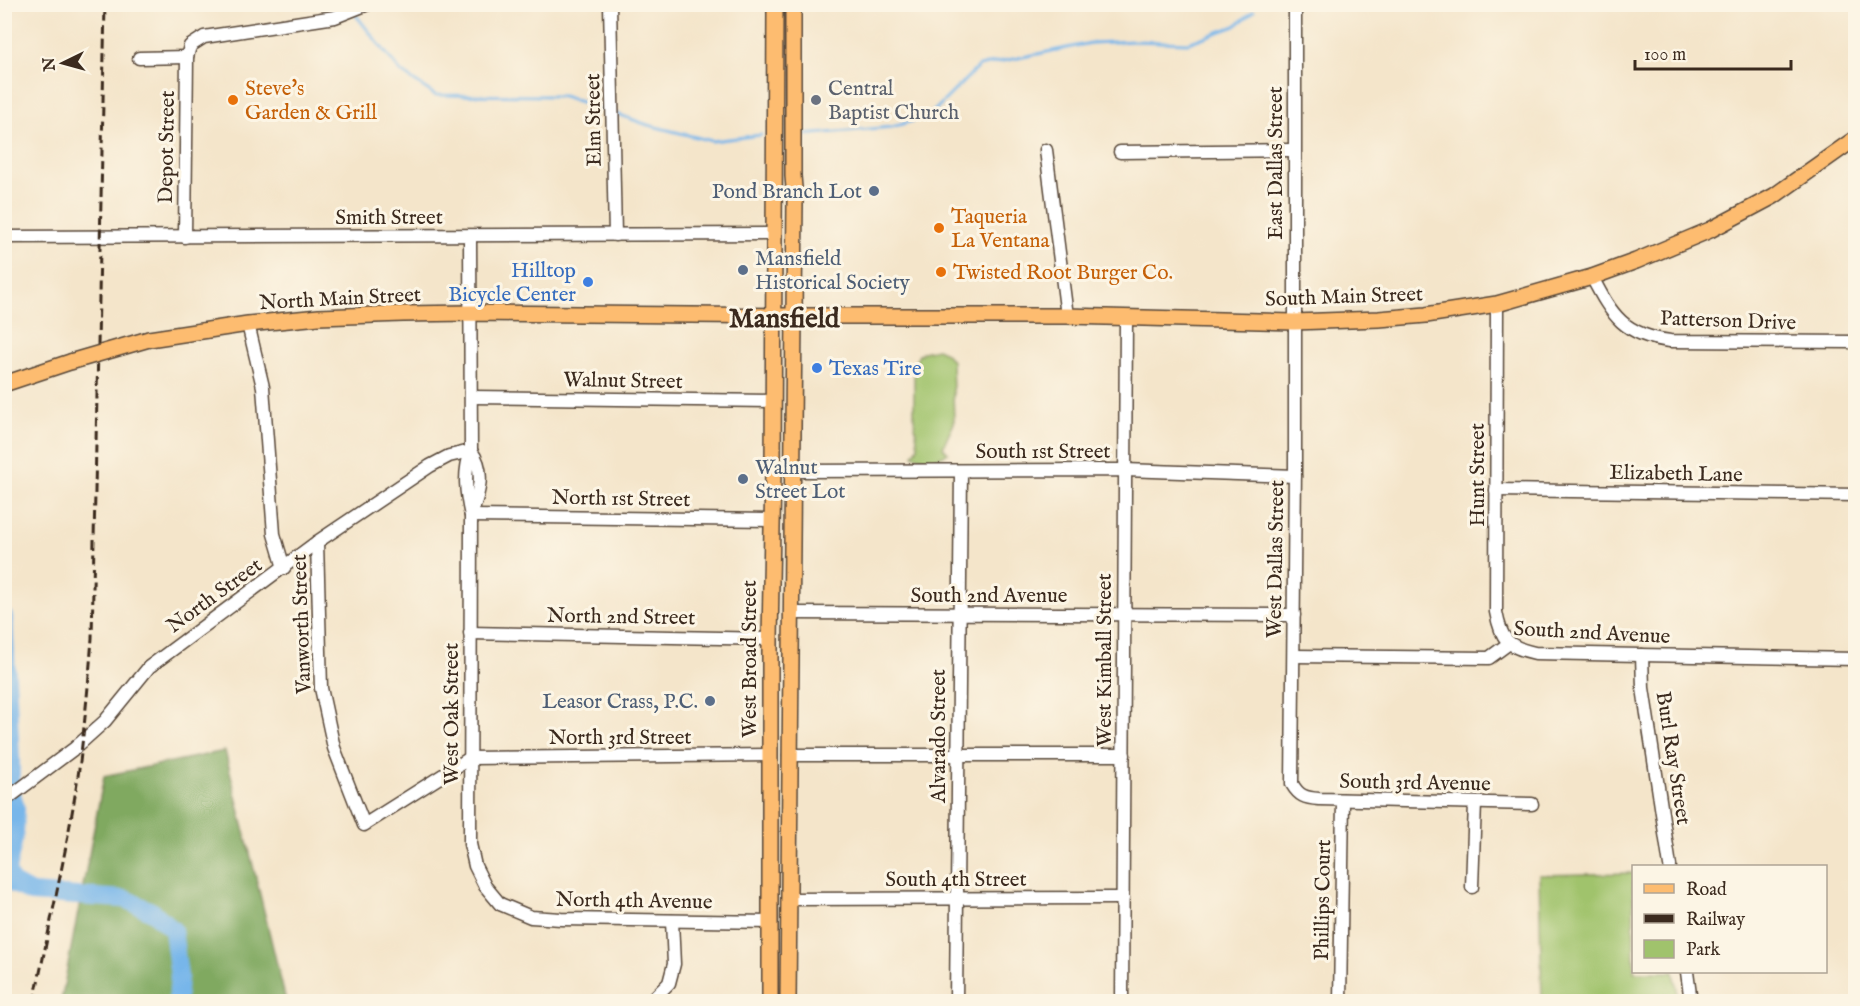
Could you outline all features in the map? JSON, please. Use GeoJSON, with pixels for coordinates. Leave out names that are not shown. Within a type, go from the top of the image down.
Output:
{"type":"FeatureCollection","features":[{"type":"Feature","properties":{"kind":"main road","name":"West Broad Street"},"geometry":{"type":"LineString","coordinates":[[770,1002],[770,639],[774,402],[775,4]]}},
{"type":"Feature","properties":{"kind":"main road","name":"West Broad Street"},"geometry":{"type":"LineString","coordinates":[[788,1002],[795,199],[793,176],[794,4]]}},
{"type":"Feature","properties":{"kind":"main road"},"geometry":{"type":"LineString","coordinates":[[775,100],[793,100]]}},
{"type":"Feature","properties":{"kind":"main road","name":"South Main Street"},"geometry":{"type":"LineString","coordinates":[[794,316],[1067,316],[1294,322],[1426,315],[1497,304],[1592,277],[1710,230],[1774,196],[1856,138]]}},
{"type":"Feature","properties":{"kind":"main road"},"geometry":{"type":"LineString","coordinates":[[775,176],[793,176]]}},
{"type":"Feature","properties":{"kind":"main road","name":"North Main Street"},"geometry":{"type":"LineString","coordinates":[[4,384],[149,339],[248,324],[335,316],[471,313],[794,316]]}},
{"type":"Feature","properties":{"kind":"main road"},"geometry":{"type":"LineString","coordinates":[[773,472],[792,471]]}},
{"type":"Feature","properties":{"kind":"main road"},"geometry":{"type":"LineString","coordinates":[[770,755],[789,755]]}},
{"type":"Feature","properties":{"kind":"main road"},"geometry":{"type":"LineString","coordinates":[[771,922],[788,922]]}},
{"type":"Feature","properties":{"kind":"street"},"geometry":{"type":"LineString","coordinates":[[139,58],[187,57],[190,46],[204,37],[335,17],[368,4]]}},
{"type":"Feature","properties":{"kind":"street","name":"Elm Street"},"geometry":{"type":"LineString","coordinates":[[610,4],[615,235]]}},
{"type":"Feature","properties":{"kind":"street","name":"East Dallas Street"},"geometry":{"type":"LineString","coordinates":[[1294,322],[1295,4]]}},
{"type":"Feature","properties":{"kind":"street","name":"Depot Street"},"geometry":{"type":"LineString","coordinates":[[185,237],[187,57]]}},
{"type":"Feature","properties":{"kind":"street"},"geometry":{"type":"LineString","coordinates":[[1046,150],[1067,316]]}},
{"type":"Feature","properties":{"kind":"street"},"geometry":{"type":"LineString","coordinates":[[1120,152],[1294,150]]}},
{"type":"Feature","properties":{"kind":"street","name":"Smith Street"},"geometry":{"type":"LineString","coordinates":[[4,237],[774,234]]}},
{"type":"Feature","properties":{"kind":"street","name":"West Oak Street"},"geometry":{"type":"LineString","coordinates":[[470,236],[471,451],[465,475],[471,516],[470,844],[475,866],[485,886],[500,904]]}},
{"type":"Feature","properties":{"kind":"street","name":"Patterson Drive"},"geometry":{"type":"LineString","coordinates":[[1592,277],[1606,304],[1618,319],[1650,338],[1670,341],[1856,342]]}},
{"type":"Feature","properties":{"kind":"street","name":"Hunt Street"},"geometry":{"type":"LineString","coordinates":[[1497,304],[1496,612],[1499,630],[1508,644]]}},
{"type":"Feature","properties":{"kind":"street","name":"West Kimball Street"},"geometry":{"type":"LineString","coordinates":[[1122,1002],[1126,318]]}},
{"type":"Feature","properties":{"kind":"street","name":"West Dallas Street"},"geometry":{"type":"LineString","coordinates":[[1294,322],[1294,656],[1291,769],[1292,784],[1298,794]]}},
{"type":"Feature","properties":{"kind":"street","name":"Vanworth Street"},"geometry":{"type":"LineString","coordinates":[[248,324],[263,387],[274,534],[284,568]]}},
{"type":"Feature","properties":{"kind":"street","name":"Walnut Street"},"geometry":{"type":"LineString","coordinates":[[471,397],[774,402]]}},
{"type":"Feature","properties":{"kind":"street","name":"North Street"},"geometry":{"type":"LineString","coordinates":[[4,801],[53,765],[105,721],[149,667],[317,542],[430,466],[449,456],[471,451]]}},
{"type":"Feature","properties":{"kind":"street","name":"South 1st Street"},"geometry":{"type":"LineString","coordinates":[[792,471],[1125,470],[1295,476]]}},
{"type":"Feature","properties":{"kind":"street","name":"Alvarado Street"},"geometry":{"type":"LineString","coordinates":[[956,1002],[961,471]]}},
{"type":"Feature","properties":{"kind":"street","name":"Elizabeth Lane"},"geometry":{"type":"LineString","coordinates":[[1496,490],[1856,495]]}},
{"type":"Feature","properties":{"kind":"street","name":"North 1st Street"},"geometry":{"type":"LineString","coordinates":[[471,516],[771,520]]}},
{"type":"Feature","properties":{"kind":"street","name":"Vanworth Street"},"geometry":{"type":"LineString","coordinates":[[317,542],[321,688],[333,748],[364,825],[470,758]]}},
{"type":"Feature","properties":{"kind":"street","name":"South 2nd Avenue"},"geometry":{"type":"LineString","coordinates":[[791,613],[1294,615]]}},
{"type":"Feature","properties":{"kind":"street","name":"North 2nd Street"},"geometry":{"type":"LineString","coordinates":[[470,633],[770,639]]}},
{"type":"Feature","properties":{"kind":"street","name":"South 2nd Avenue"},"geometry":{"type":"LineString","coordinates":[[1294,656],[1489,658],[1508,644],[1520,650],[1535,653],[1856,659]]}},
{"type":"Feature","properties":{"kind":"street","name":"Burl Ray Street"},"geometry":{"type":"LineString","coordinates":[[1642,655],[1643,688],[1671,865]]}},
{"type":"Feature","properties":{"kind":"street","name":"North 3rd Street"},"geometry":{"type":"LineString","coordinates":[[470,758],[770,755]]}},
{"type":"Feature","properties":{"kind":"street"},"geometry":{"type":"LineString","coordinates":[[789,755],[1124,755]]}},
{"type":"Feature","properties":{"kind":"street","name":"South 3rd Avenue"},"geometry":{"type":"LineString","coordinates":[[1298,794],[1308,798],[1343,800],[1532,804]]}},
{"type":"Feature","properties":{"kind":"street","name":"Phillips Court"},"geometry":{"type":"LineString","coordinates":[[1340,1002],[1343,800]]}},
{"type":"Feature","properties":{"kind":"street"},"geometry":{"type":"LineString","coordinates":[[1472,887],[1475,804]]}},
{"type":"Feature","properties":{"kind":"street","name":"South 4th Street"},"geometry":{"type":"LineString","coordinates":[[789,899],[1123,898]]}},
{"type":"Feature","properties":{"kind":"street","name":"North 4th Avenue"},"geometry":{"type":"LineString","coordinates":[[500,904],[531,917],[561,920],[771,922]]}},
{"type":"Feature","properties":{"kind":"street"},"geometry":{"type":"LineString","coordinates":[[650,1002],[669,983],[674,964],[672,921]]}},
{"type":"Feature","properties":{"kind":"street"},"geometry":{"type":"LineString","coordinates":[[1687,973],[1691,1002]]}},
{"type":"Feature","properties":{"kind":"green space"},"geometry":{"type":"Polygon","coordinates":[[[937,349],[946,353],[952,361],[954,423],[943,447],[948,453],[931,461],[913,455],[918,447],[914,418],[914,364],[923,352],[937,349]]]}},
{"type":"Feature","properties":{"kind":"green space"},"geometry":{"type":"Polygon","coordinates":[[[225,751],[286,1001],[61,1001],[104,776],[225,751]]]}},
{"type":"Feature","properties":{"kind":"green space"},"geometry":{"type":"Polygon","coordinates":[[[1632,873],[1632,973],[1674,973],[1679,1001],[1542,1001],[1539,875],[1632,873]]]}},
{"type":"Feature","properties":{"kind":"waterway"},"geometry":{"type":"LineString","coordinates":[[803,135],[892,127],[929,116],[979,66],[1091,43],[1135,41],[1188,43],[1235,26],[1254,11]]}},
{"type":"Feature","properties":{"kind":"waterway"},"geometry":{"type":"LineString","coordinates":[[355,14],[401,72],[435,95],[563,96],[608,111]]}},
{"type":"Feature","properties":{"kind":"waterway"},"geometry":{"type":"LineString","coordinates":[[617,114],[648,125],[712,141],[761,135]]}},
{"type":"Feature","properties":{"kind":"waterway"},"geometry":{"type":"LineString","coordinates":[[4,617],[11,789],[16,809],[15,833],[7,870],[11,882],[31,893],[125,899],[153,912],[173,930],[179,976],[177,1002]]}},
{"type":"Feature","properties":{"kind":"railway"},"geometry":{"type":"LineString","coordinates":[[34,1002],[76,792],[92,638],[105,4]]}},
{"type":"Feature","properties":{"kind":"place","name":"Steve's Garden & Grill"},"geometry":{"type":"Point","coordinates":[233,100]}},
{"type":"Feature","properties":{"kind":"place","name":"Central Baptist Church"},"geometry":{"type":"Point","coordinates":[816,100]}},
{"type":"Feature","properties":{"kind":"place","name":"Pond Branch Lot"},"geometry":{"type":"Point","coordinates":[874,191]}},
{"type":"Feature","properties":{"kind":"place","name":"Taqueria La Ventana"},"geometry":{"type":"Point","coordinates":[939,228]}},
{"type":"Feature","properties":{"kind":"place","name":"Mansfield Historical Society"},"geometry":{"type":"Point","coordinates":[743,270]}},
{"type":"Feature","properties":{"kind":"place","name":"Twisted Root Burger Co."},"geometry":{"type":"Point","coordinates":[941,272]}},
{"type":"Feature","properties":{"kind":"place","name":"Hilltop Bicycle Center"},"geometry":{"type":"Point","coordinates":[588,282]}},
{"type":"Feature","properties":{"kind":"place","name":"Texas Tire"},"geometry":{"type":"Point","coordinates":[817,368]}},
{"type":"Feature","properties":{"kind":"place","name":"Walnut Street Lot"},"geometry":{"type":"Point","coordinates":[743,479]}},
{"type":"Feature","properties":{"kind":"place","name":"Leasor Crass, P.C."},"geometry":{"type":"Point","coordinates":[710,701]}},
{"type":"Feature","properties":{"kind":"district","name":"Mansfield"},"geometry":{"type":"Point","coordinates":[784,318]}}]}
